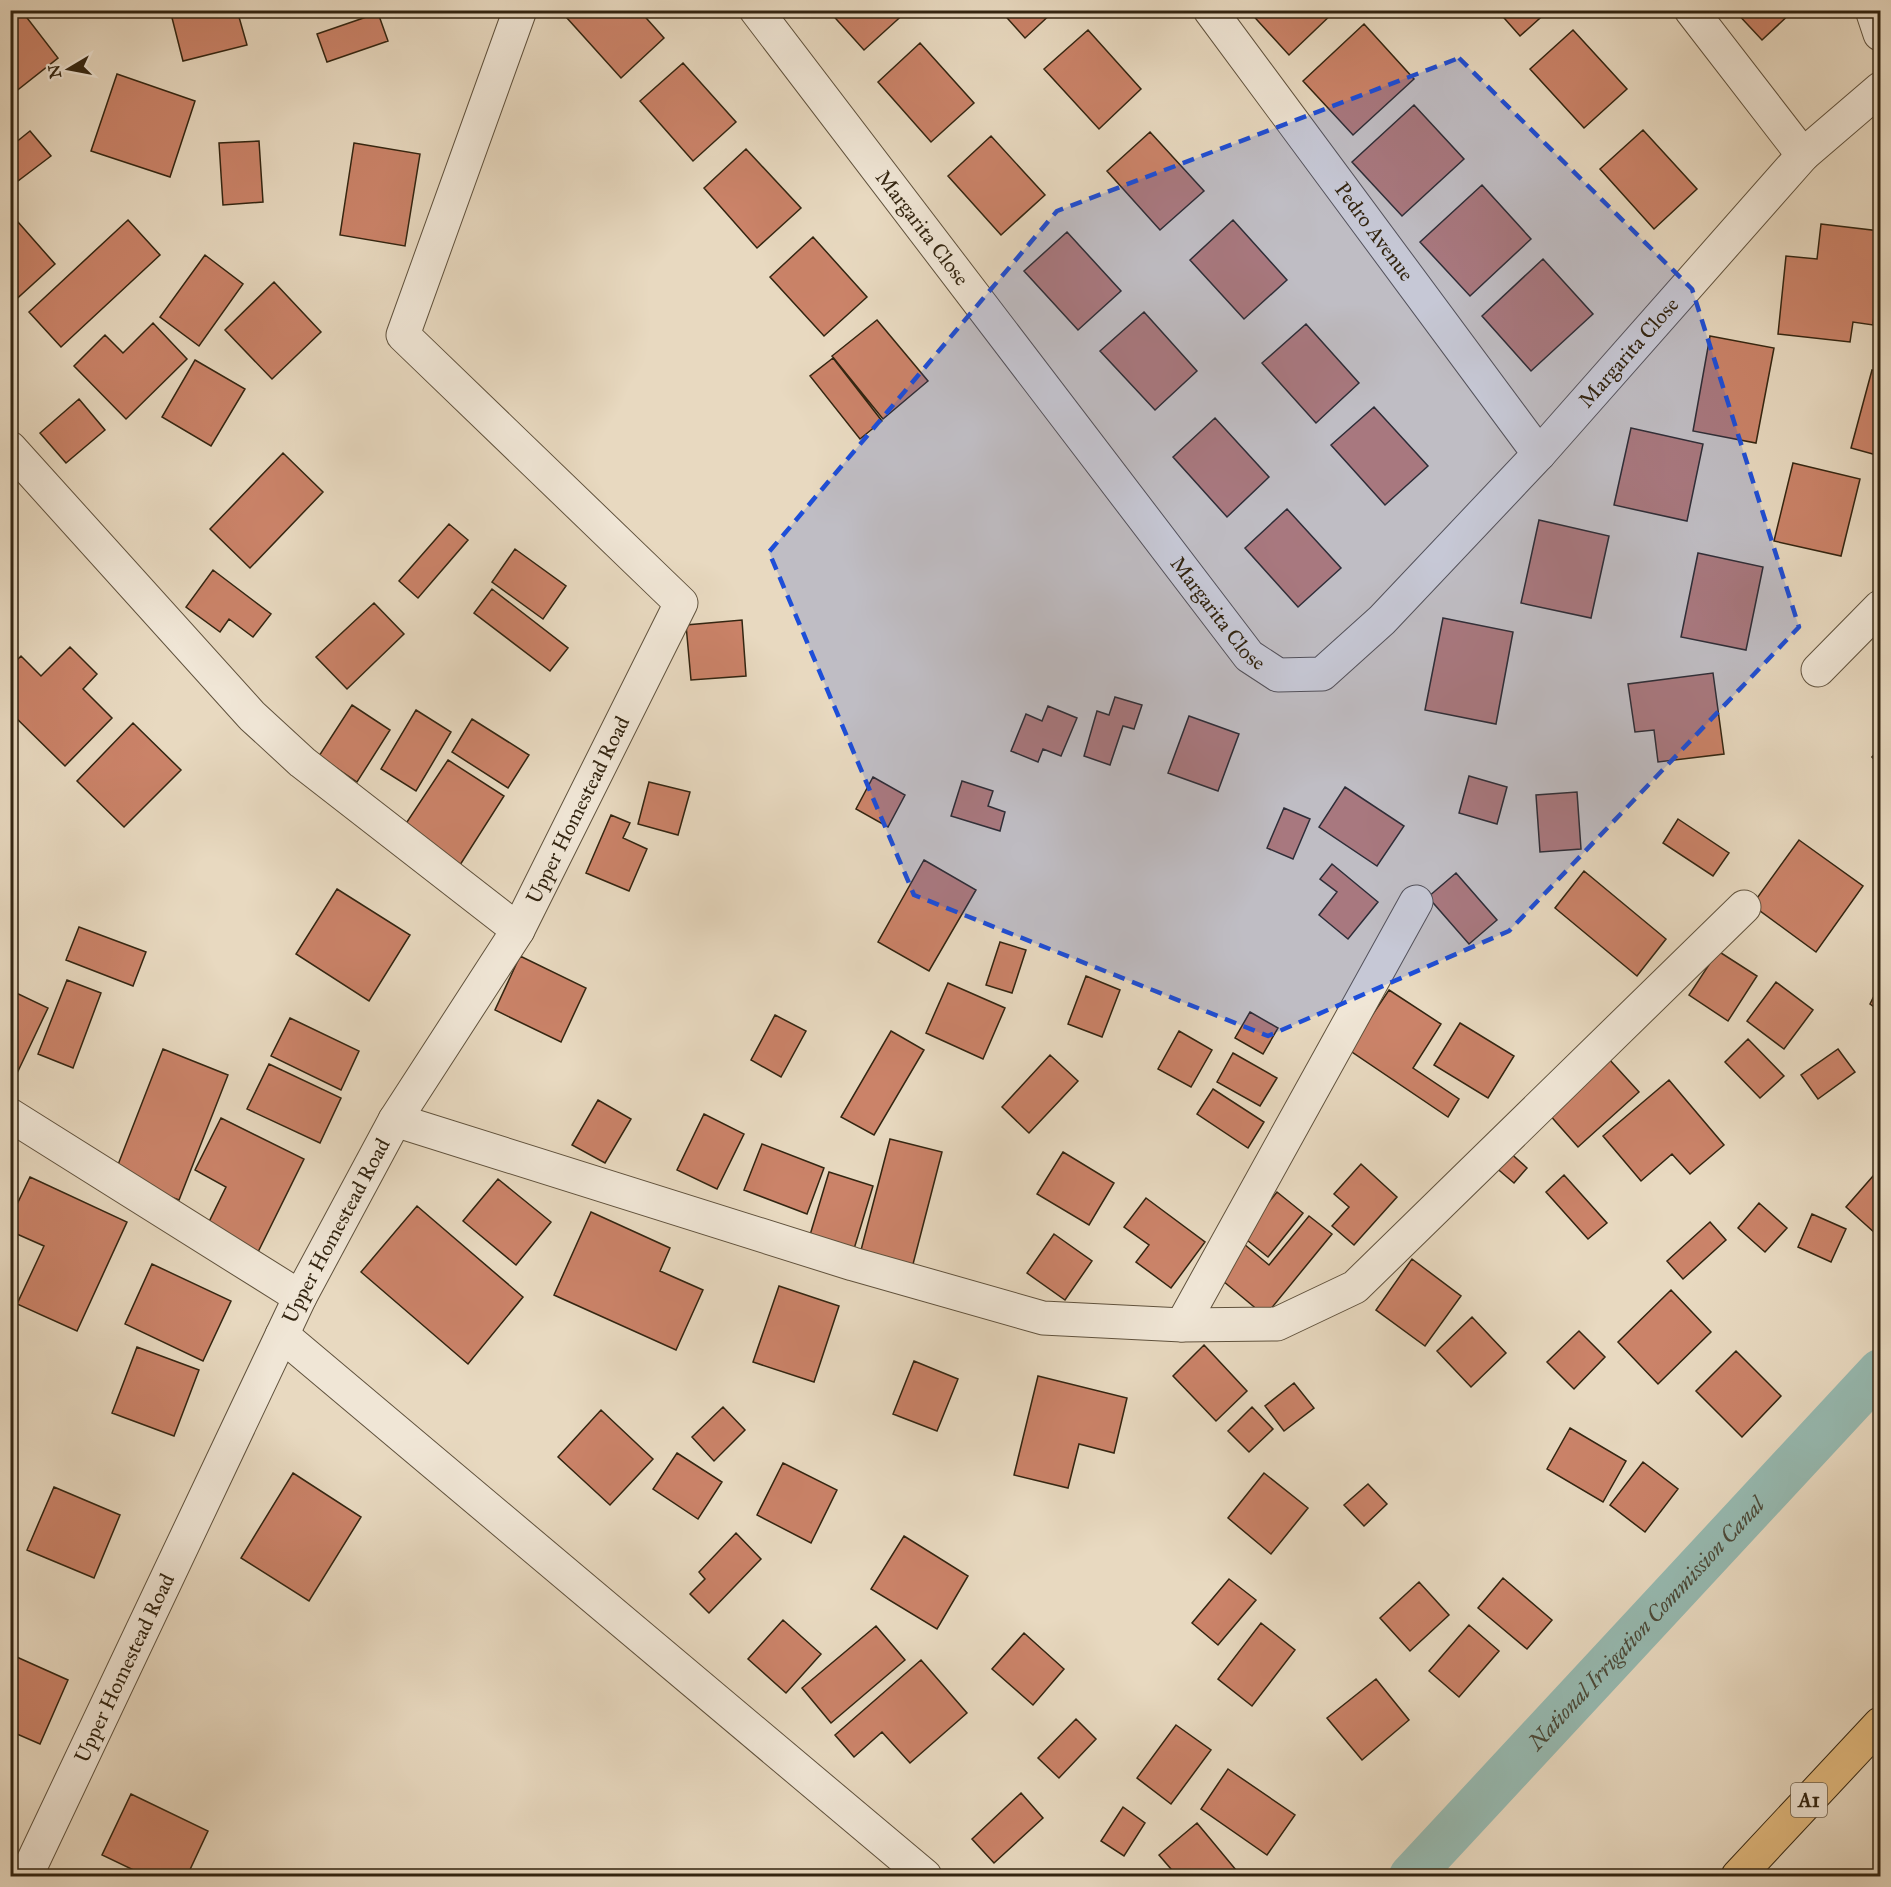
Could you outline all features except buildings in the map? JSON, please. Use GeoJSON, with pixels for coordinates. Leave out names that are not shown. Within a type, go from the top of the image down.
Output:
{"type":"FeatureCollection","features":[{"type":"Feature","properties":{"kind":"main road","name":"A1"},"geometry":{"type":"LineString","coordinates":[[1738,1876],[1881,1724]]}},
{"type":"Feature","properties":{"kind":"street","name":"Upper Homestead Road"},"geometry":{"type":"LineString","coordinates":[[26,1876],[300,1297],[394,1120],[518,930],[681,603],[403,335],[520,10]]}},
{"type":"Feature","properties":{"kind":"street","name":"Margarita Close"},"geometry":{"type":"LineString","coordinates":[[756,10],[1249,656],[1278,675],[1322,675],[1382,621],[1539,454],[1803,155],[1881,89]]}},
{"type":"Feature","properties":{"kind":"street","name":"Pedro Avenue"},"geometry":{"type":"LineString","coordinates":[[1210,10],[1539,454]]}},
{"type":"Feature","properties":{"kind":"street"},"geometry":{"type":"LineString","coordinates":[[1691,10],[1803,155]]}},
{"type":"Feature","properties":{"kind":"street"},"geometry":{"type":"LineString","coordinates":[[1872,10],[1881,34]]}},
{"type":"Feature","properties":{"kind":"street"},"geometry":{"type":"LineString","coordinates":[[10,448],[252,716],[302,762],[518,930]]}},
{"type":"Feature","properties":{"kind":"street"},"geometry":{"type":"LineString","coordinates":[[1818,670],[1881,607]]}},
{"type":"Feature","properties":{"kind":"street"},"geometry":{"type":"LineString","coordinates":[[1182,1325],[1416,902]]}},
{"type":"Feature","properties":{"kind":"street"},"geometry":{"type":"LineString","coordinates":[[394,1120],[853,1264],[1043,1318],[1182,1325],[1277,1324],[1355,1287],[1744,907]]}},
{"type":"Feature","properties":{"kind":"street"},"geometry":{"type":"LineString","coordinates":[[10,1115],[300,1297]]}},
{"type":"Feature","properties":{"kind":"street"},"geometry":{"type":"LineString","coordinates":[[282,1335],[925,1876]]}},
{"type":"Feature","properties":{"kind":"highlighted area"},"geometry":{"type":"Polygon","coordinates":[[[1459,58],[1692,289],[1799,627],[1509,931],[1268,1036],[914,895],[769,552],[1057,211],[1459,58]]]}},
{"type":"Feature","properties":{"kind":"waterway","name":"National Irrigation Commission Canal"},"geometry":{"type":"LineString","coordinates":[[1411,1876],[1880,1371]]}}]}
